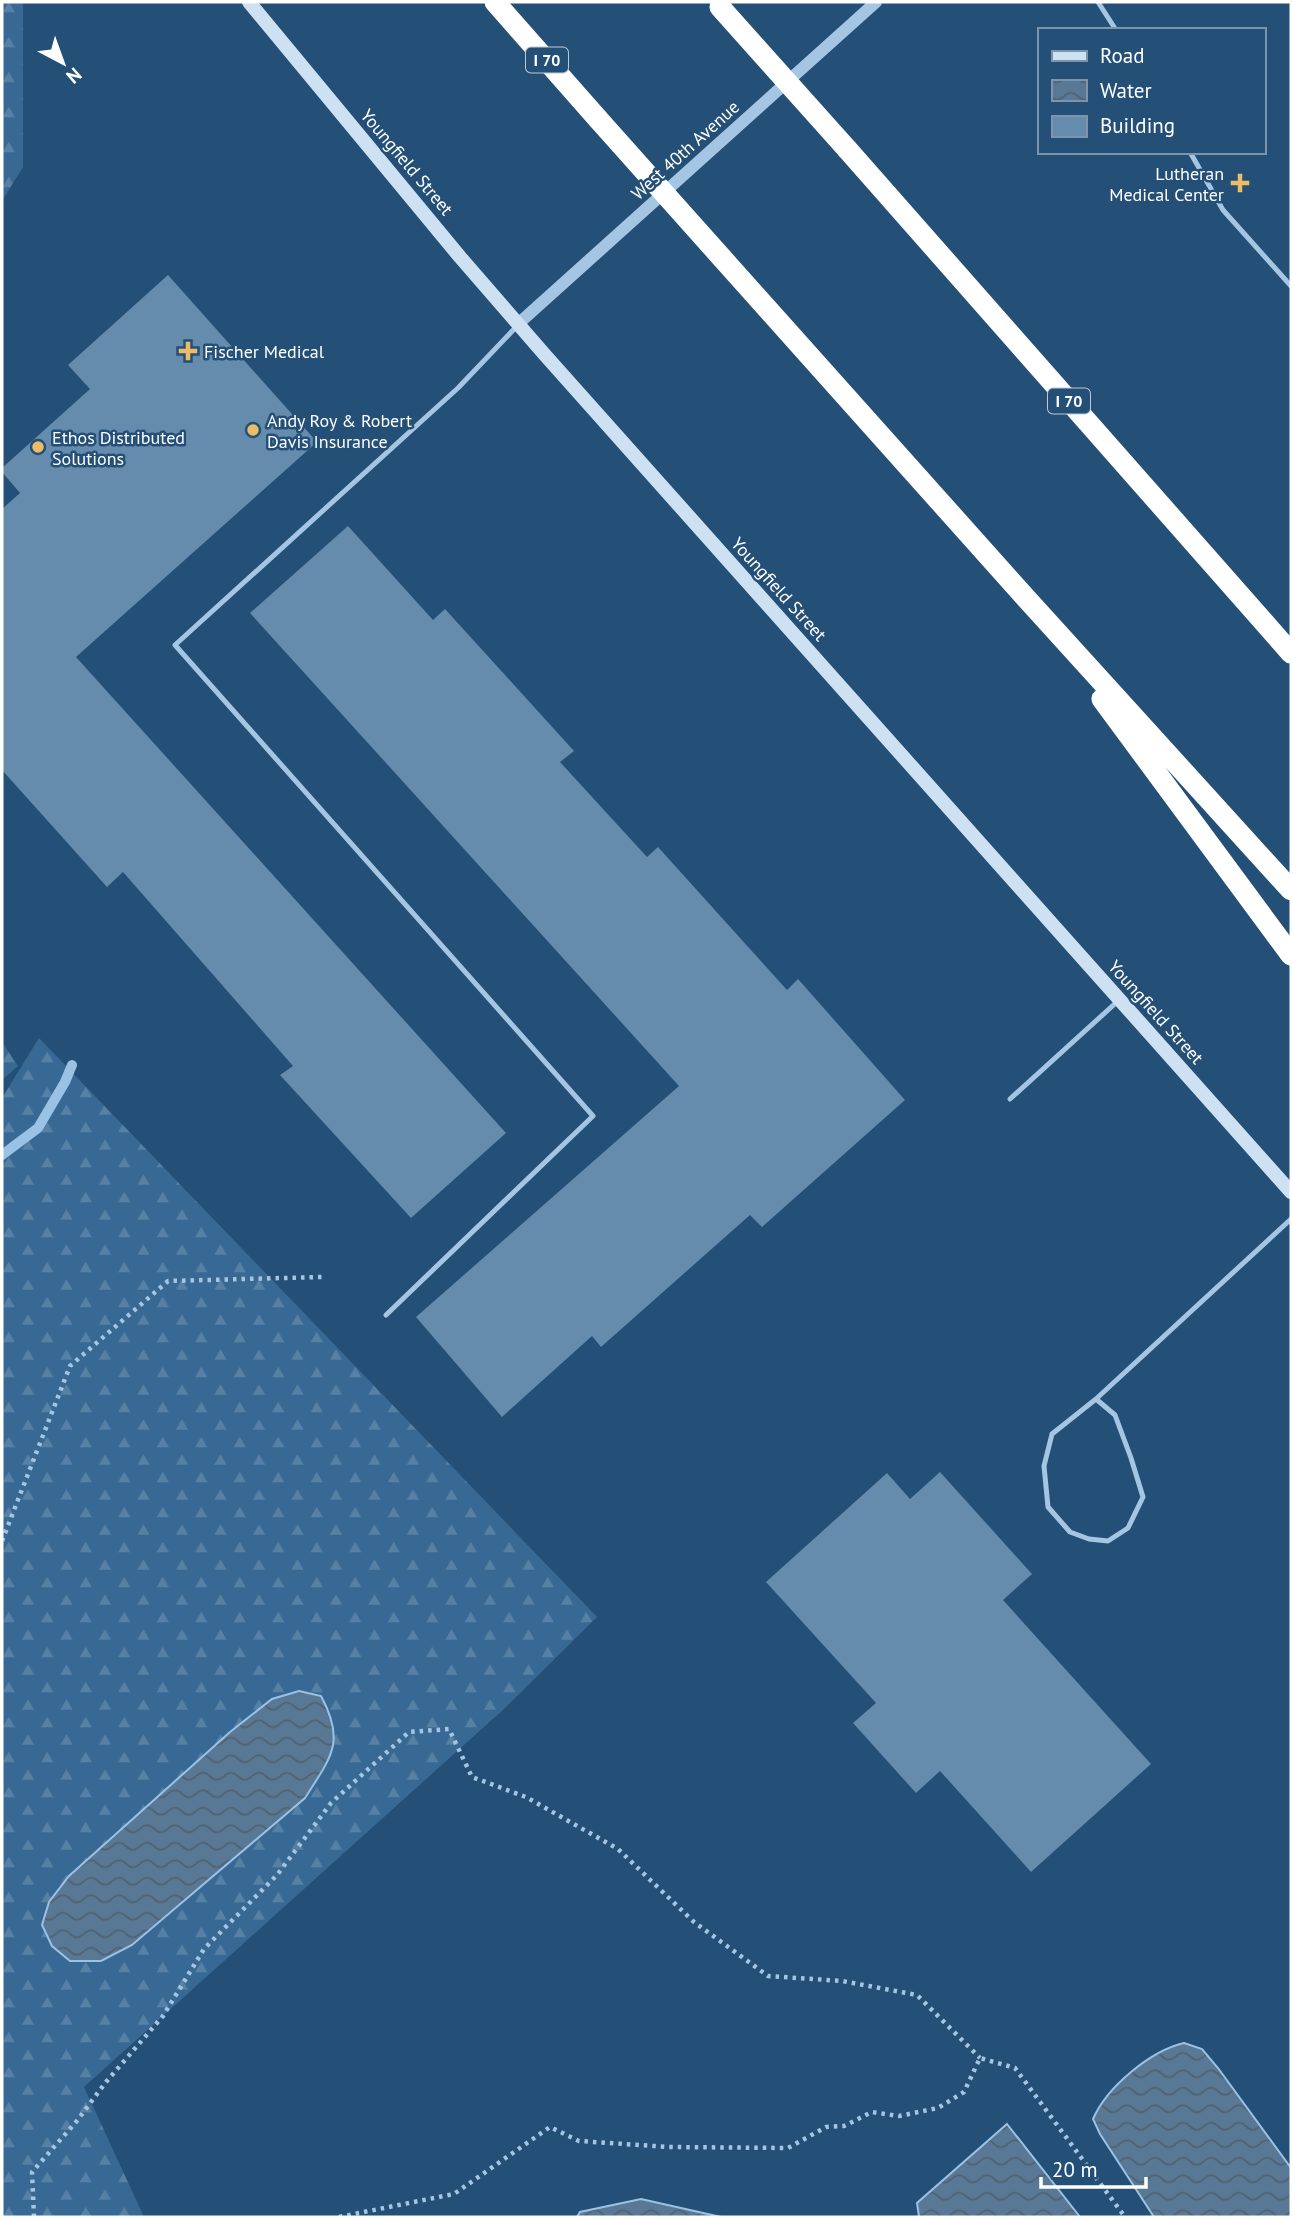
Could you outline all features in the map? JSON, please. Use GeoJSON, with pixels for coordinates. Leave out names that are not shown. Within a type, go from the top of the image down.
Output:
{"type":"FeatureCollection","features":[{"type":"Feature","properties":{"kind":"highway","name":"I 70"},"geometry":{"type":"LineString","coordinates":[[495,2],[1025,597],[1291,890]]}},
{"type":"Feature","properties":{"kind":"highway","name":"I 70"},"geometry":{"type":"LineString","coordinates":[[718,4],[1291,653]]}},
{"type":"Feature","properties":{"kind":"highway"},"geometry":{"type":"LineString","coordinates":[[1025,597],[1291,956]]}},
{"type":"Feature","properties":{"kind":"main road","name":"Youngfield Street"},"geometry":{"type":"LineString","coordinates":[[249,2],[518,324],[1291,1192]]}},
{"type":"Feature","properties":{"kind":"street","name":"West 40th Avenue"},"geometry":{"type":"LineString","coordinates":[[518,324],[876,2]]}},
{"type":"Feature","properties":{"kind":"lane"},"geometry":{"type":"LineString","coordinates":[[1098,2],[1114,28]]}},
{"type":"Feature","properties":{"kind":"lane"},"geometry":{"type":"LineString","coordinates":[[1191,154],[1223,210],[1291,286]]}},
{"type":"Feature","properties":{"kind":"lane"},"geometry":{"type":"LineString","coordinates":[[386,1315],[593,1116],[175,645],[458,388],[518,324]]}},
{"type":"Feature","properties":{"kind":"lane"},"geometry":{"type":"LineString","coordinates":[[1010,1100],[1119,1000]]}},
{"type":"Feature","properties":{"kind":"lane"},"geometry":{"type":"LineString","coordinates":[[1096,1399],[1115,1415],[1132,1458],[1143,1497],[1128,1528],[1108,1541],[1089,1539],[1070,1532],[1048,1507],[1044,1466],[1052,1434],[1096,1399],[1291,1219]]}},
{"type":"Feature","properties":{"kind":"path"},"geometry":{"type":"LineString","coordinates":[[2,1541],[69,1366],[168,1281],[323,1277]]}},
{"type":"Feature","properties":{"kind":"path"},"geometry":{"type":"LineString","coordinates":[[34,2217],[32,2172],[163,2016],[204,1950],[277,1875],[331,1804],[409,1732],[449,1729],[472,1777],[526,1797],[618,1849],[694,1922],[768,1976],[842,1981],[917,1995],[980,2058],[1015,2068],[1125,2217]]}},
{"type":"Feature","properties":{"kind":"path"},"geometry":{"type":"LineString","coordinates":[[339,2217],[454,2194],[550,2127],[579,2141],[669,2147],[788,2148],[826,2127],[844,2126],[872,2112],[899,2116],[938,2108],[964,2092],[980,2058]]}},
{"type":"Feature","properties":{"kind":"green space"},"geometry":{"type":"Polygon","coordinates":[[[2,2],[23,2],[23,167],[2,201],[2,2]]]}},
{"type":"Feature","properties":{"kind":"green space"},"geometry":{"type":"Polygon","coordinates":[[[39,1038],[597,1617],[505,1708],[84,2087],[144,2217],[2,2217],[2,1098],[39,1038]]]}},
{"type":"Feature","properties":{"kind":"green space"},"geometry":{"type":"Polygon","coordinates":[[[2,1042],[18,1066],[2,1080],[2,1042]]]}},
{"type":"Feature","properties":{"kind":"water"},"geometry":{"type":"Polygon","coordinates":[[[299,1691],[321,1696],[329,1712],[334,1738],[328,1760],[305,1798],[132,1945],[101,1961],[70,1961],[52,1946],[42,1925],[49,1902],[69,1876],[230,1732],[272,1699],[299,1691]]]}},
{"type":"Feature","properties":{"kind":"water"},"geometry":{"type":"Polygon","coordinates":[[[1184,2043],[1202,2049],[1291,2168],[1291,2217],[1154,2217],[1100,2134],[1093,2119],[1119,2083],[1157,2054],[1184,2043]]]}},
{"type":"Feature","properties":{"kind":"water"},"geometry":{"type":"Polygon","coordinates":[[[1007,2124],[1080,2217],[919,2217],[917,2203],[1007,2124]]]}},
{"type":"Feature","properties":{"kind":"water"},"geometry":{"type":"Polygon","coordinates":[[[641,2199],[721,2217],[577,2217],[580,2212],[641,2199]]]}},
{"type":"Feature","properties":{"kind":"building"},"geometry":{"type":"Polygon","coordinates":[[[168,275],[317,442],[76,657],[506,1133],[411,1218],[280,1075],[293,1066],[123,872],[107,887],[2,770],[2,509],[20,493],[2,472],[2,468],[90,389],[68,365],[168,275]]]}},
{"type":"Feature","properties":{"kind":"building"},"geometry":{"type":"Polygon","coordinates":[[[348,526],[433,620],[445,609],[574,751],[560,762],[647,857],[658,847],[787,990],[798,979],[905,1100],[762,1227],[750,1215],[601,1347],[592,1336],[502,1417],[416,1317],[679,1086],[250,613],[348,526]]]}},
{"type":"Feature","properties":{"kind":"building"},"geometry":{"type":"Polygon","coordinates":[[[940,1472],[1032,1574],[1003,1600],[1151,1764],[1031,1872],[940,1771],[916,1793],[853,1723],[876,1703],[766,1582],[887,1473],[910,1499],[940,1472]]]}},
{"type":"Feature","properties":{"kind":"waterway"},"geometry":{"type":"LineString","coordinates":[[2,1155],[38,1128],[72,1065]]}},
{"type":"Feature","properties":{"kind":"place","name":"Lutheran Medical Center"},"geometry":{"type":"Point","coordinates":[1240,183]}},
{"type":"Feature","properties":{"kind":"place","name":"Fischer Medical"},"geometry":{"type":"Point","coordinates":[188,351]}},
{"type":"Feature","properties":{"kind":"place","name":"Andy Roy & Robert Davis Insurance"},"geometry":{"type":"Point","coordinates":[253,430]}},
{"type":"Feature","properties":{"kind":"place","name":"Ethos Distributed Solutions"},"geometry":{"type":"Point","coordinates":[38,447]}}]}
